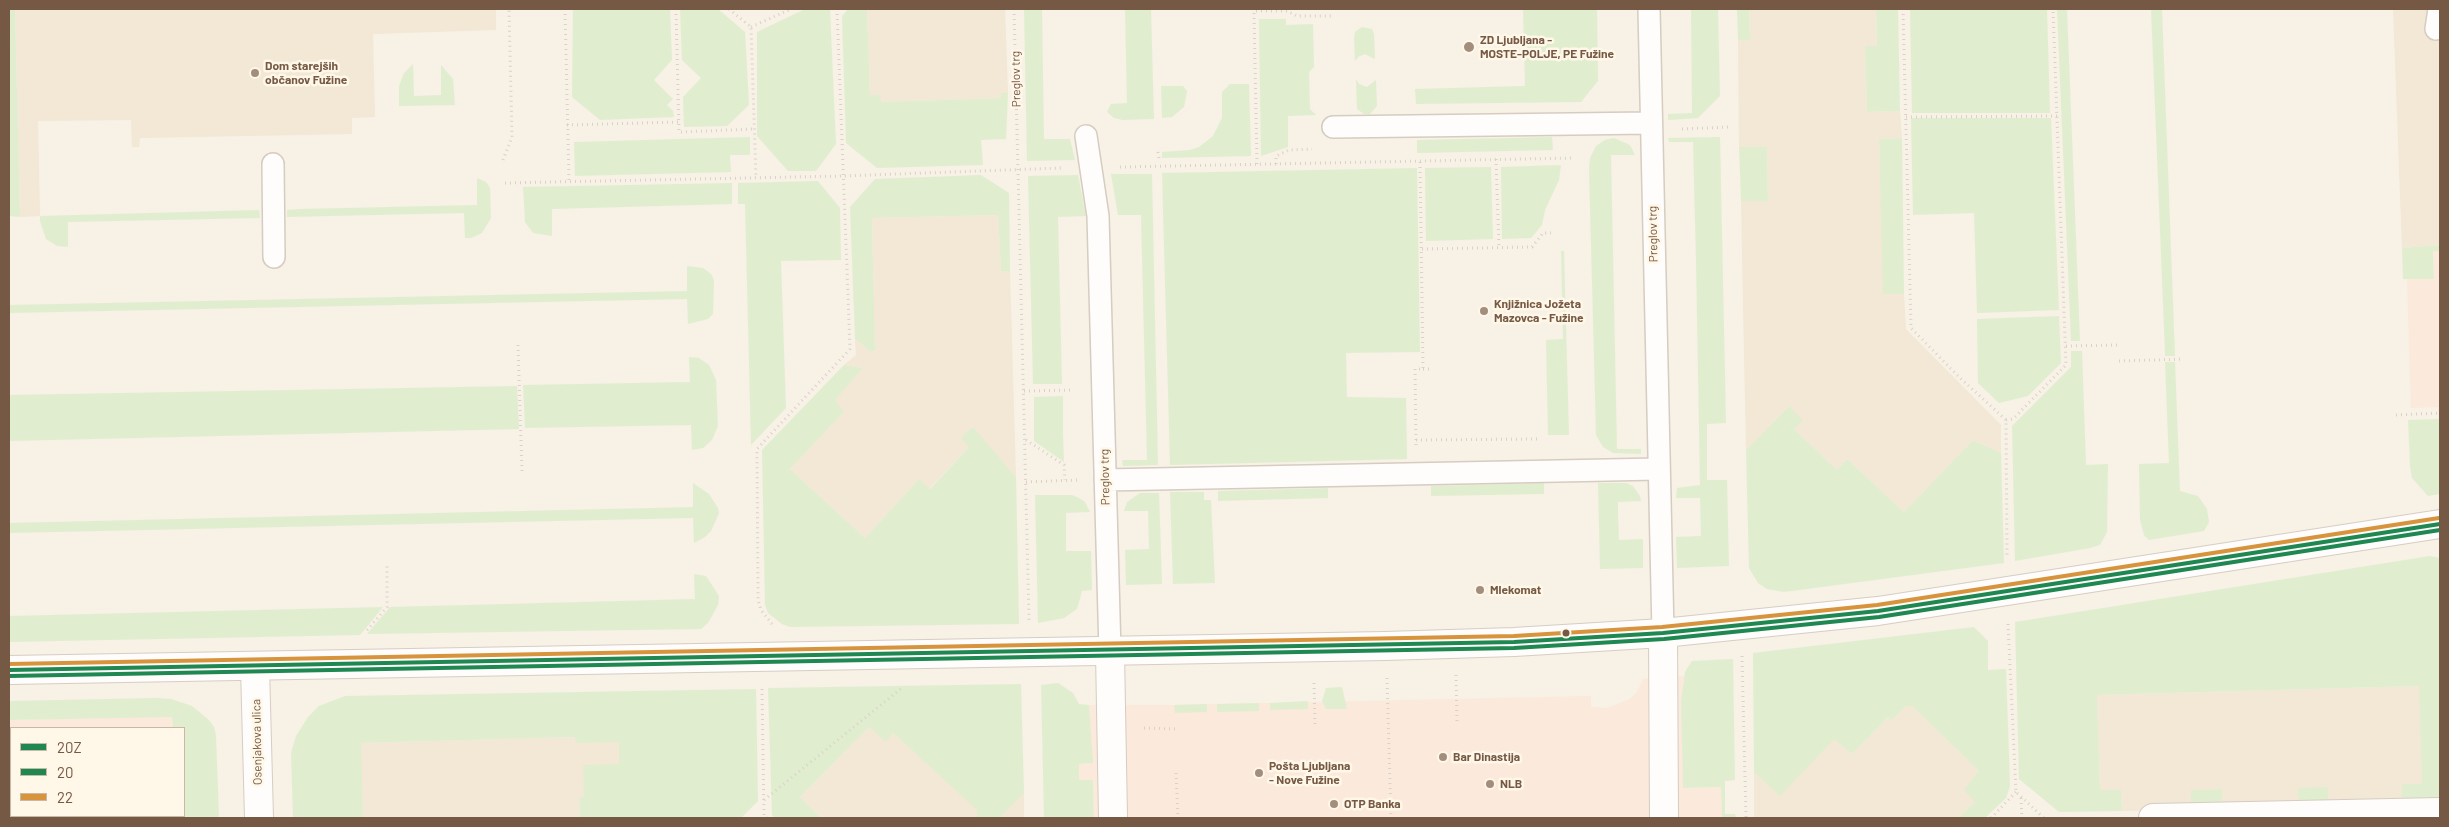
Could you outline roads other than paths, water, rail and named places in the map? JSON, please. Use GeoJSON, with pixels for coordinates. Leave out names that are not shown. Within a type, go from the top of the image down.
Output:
{"type":"FeatureCollection","features":[{"type":"Feature","properties":{"kind":"street"},"geometry":{"type":"LineString","coordinates":[[9,670],[1110,652],[1514,642],[1663,634],[1878,611],[2440,524]]}},
{"type":"Feature","properties":{"kind":"street","name":"Preglov trg"},"geometry":{"type":"LineString","coordinates":[[1663,634],[1664,818]]}},
{"type":"Feature","properties":{"kind":"street","name":"Preglov trg"},"geometry":{"type":"LineString","coordinates":[[1110,652],[1113,818]]}},
{"type":"Feature","properties":{"kind":"street","name":"Osenjakova ulica"},"geometry":{"type":"LineString","coordinates":[[255,666],[259,818]]}},
{"type":"Feature","properties":{"kind":"street"},"geometry":{"type":"LineString","coordinates":[[2153,818],[2440,812]]}},
{"type":"Feature","properties":{"kind":"lane","name":"Preglov trg"},"geometry":{"type":"LineString","coordinates":[[1649,9],[1650,127],[1663,634]]}},
{"type":"Feature","properties":{"kind":"lane"},"geometry":{"type":"LineString","coordinates":[[1333,126],[1650,127]]}},
{"type":"Feature","properties":{"kind":"lane","name":"Preglov trg"},"geometry":{"type":"LineString","coordinates":[[1086,136],[1098,216],[1110,652]]}},
{"type":"Feature","properties":{"kind":"lane"},"geometry":{"type":"LineString","coordinates":[[273,164],[274,256]]}},
{"type":"Feature","properties":{"kind":"lane"},"geometry":{"type":"LineString","coordinates":[[1105,480],[1658,469]]}},
{"type":"Feature","properties":{"kind":"place","name":"ZD Ljubljana - MOSTE-POLJE, PE Fužine"},"geometry":{"type":"Point","coordinates":[1469,47]}},
{"type":"Feature","properties":{"kind":"place","name":"Dom starejših občanov Fužine"},"geometry":{"type":"Point","coordinates":[255,73]}},
{"type":"Feature","properties":{"kind":"place","name":"Knjižnica Jožeta Mazovca - Fužine"},"geometry":{"type":"Point","coordinates":[1484,311]}},
{"type":"Feature","properties":{"kind":"place","name":"Mlekomat"},"geometry":{"type":"Point","coordinates":[1480,590]}},
{"type":"Feature","properties":{"kind":"place","name":"Bar Dinastija"},"geometry":{"type":"Point","coordinates":[1443,757]}},
{"type":"Feature","properties":{"kind":"place","name":"Pošta Ljubljana - Nove Fužine"},"geometry":{"type":"Point","coordinates":[1259,773]}},
{"type":"Feature","properties":{"kind":"place","name":"NLB"},"geometry":{"type":"Point","coordinates":[1490,784]}},
{"type":"Feature","properties":{"kind":"place","name":"OTP Banka"},"geometry":{"type":"Point","coordinates":[1334,804]}}]}
